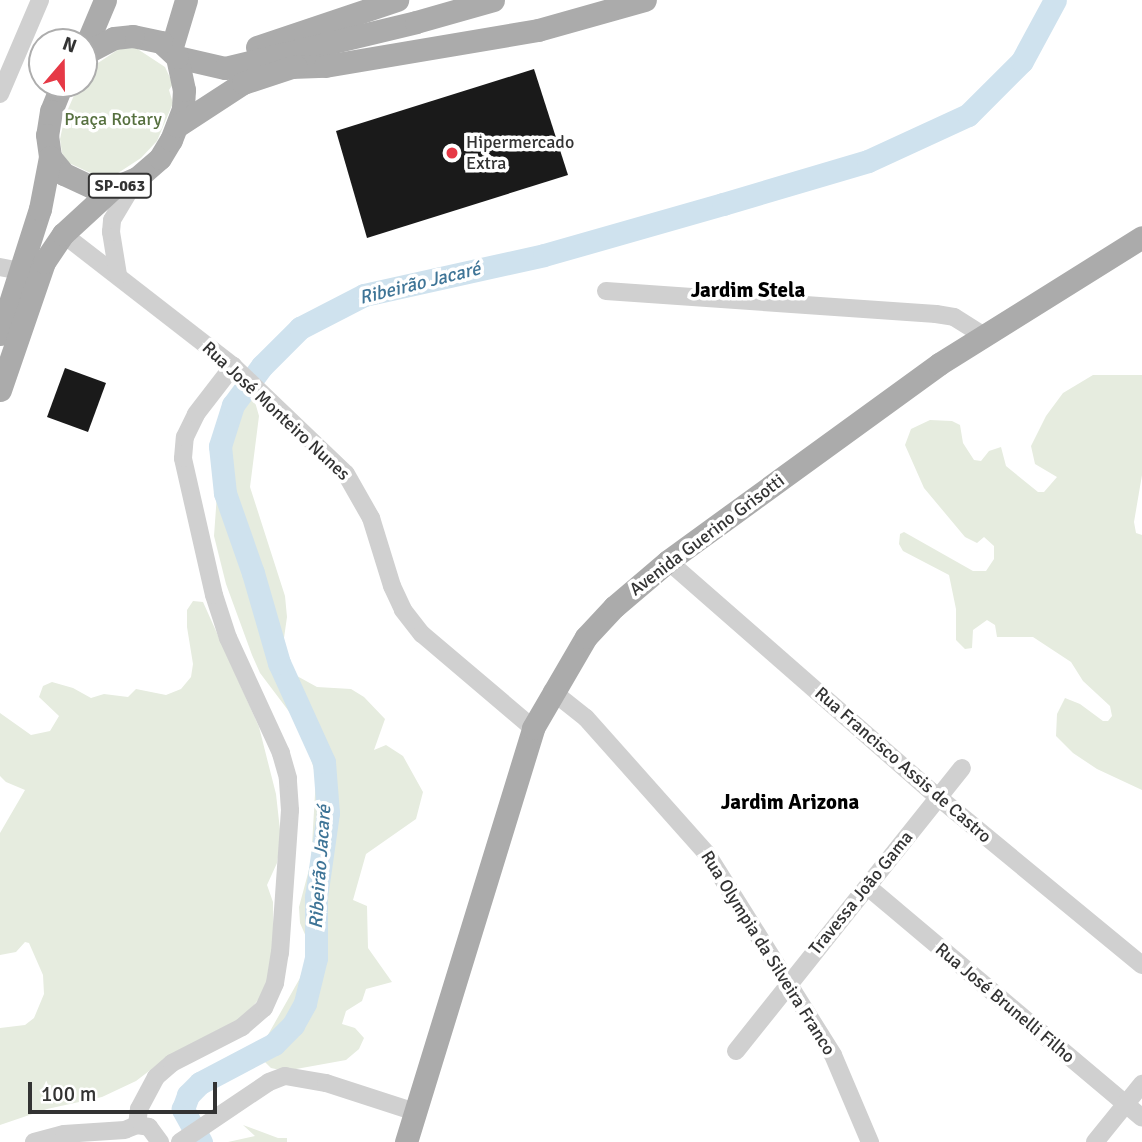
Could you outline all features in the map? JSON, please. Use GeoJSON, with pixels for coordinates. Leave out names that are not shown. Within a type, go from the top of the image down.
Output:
{"type":"FeatureCollection","features":[{"type":"Feature","properties":{"kind":"main road"},"geometry":{"type":"LineString","coordinates":[[94,28],[105,0]]}},
{"type":"Feature","properties":{"kind":"main road"},"geometry":{"type":"LineString","coordinates":[[168,0],[174,46]]}},
{"type":"Feature","properties":{"kind":"main road"},"geometry":{"type":"LineString","coordinates":[[174,46],[186,0]]}},
{"type":"Feature","properties":{"kind":"main road"},"geometry":{"type":"LineString","coordinates":[[205,65],[397,0]]}},
{"type":"Feature","properties":{"kind":"main road","name":"SP-063"},"geometry":{"type":"LineString","coordinates":[[98,45],[114,38],[132,36],[174,46],[205,65],[225,68],[416,22],[493,0]]}},
{"type":"Feature","properties":{"kind":"main road"},"geometry":{"type":"LineString","coordinates":[[291,67],[325,66],[538,30],[645,0]]}},
{"type":"Feature","properties":{"kind":"main road","name":"SP-063"},"geometry":{"type":"LineString","coordinates":[[177,126],[243,83],[392,34],[416,22]]}},
{"type":"Feature","properties":{"kind":"main road","name":"SP-063"},"geometry":{"type":"LineString","coordinates":[[0,390],[36,280],[63,234],[113,188],[137,178],[160,158],[177,126],[184,90],[174,46]]}},
{"type":"Feature","properties":{"kind":"main road"},"geometry":{"type":"LineString","coordinates":[[0,334],[11,269],[40,209],[50,157],[47,135],[56,98]]}},
{"type":"Feature","properties":{"kind":"main road","name":"SP-063"},"geometry":{"type":"LineString","coordinates":[[50,157],[64,174],[77,183],[113,188]]}},
{"type":"Feature","properties":{"kind":"main road","name":"Avenida Guerino Grisotti"},"geometry":{"type":"LineString","coordinates":[[405,1142],[533,728],[552,691],[586,637],[614,607],[668,561],[939,364],[1142,237]]}},
{"type":"Feature","properties":{"kind":"street"},"geometry":{"type":"LineString","coordinates":[[0,94],[40,0]]}},
{"type":"Feature","properties":{"kind":"street"},"geometry":{"type":"LineString","coordinates":[[118,275],[111,238],[112,220],[137,178]]}},
{"type":"Feature","properties":{"kind":"street","name":"Rua José Monteiro Nunes"},"geometry":{"type":"LineString","coordinates":[[63,234],[106,269],[118,275],[243,377],[346,474],[358,490],[371,518],[392,586],[403,610],[422,634],[533,728]]}},
{"type":"Feature","properties":{"kind":"street"},"geometry":{"type":"LineString","coordinates":[[606,291],[936,314],[954,317],[983,335]]}},
{"type":"Feature","properties":{"kind":"street"},"geometry":{"type":"LineString","coordinates":[[127,1132],[156,1077],[172,1063],[242,1027],[264,1008],[275,983],[280,953],[290,810],[288,778],[281,753],[228,638],[183,458],[185,437],[195,414],[243,377]]}},
{"type":"Feature","properties":{"kind":"street","name":"Rua Francisco Assis de Castro"},"geometry":{"type":"LineString","coordinates":[[668,561],[938,797],[1142,965]]}},
{"type":"Feature","properties":{"kind":"street","name":"Rua Olympia da Silveira Franco"},"geometry":{"type":"LineString","coordinates":[[552,691],[586,718],[707,854],[833,1055],[870,1142]]}},
{"type":"Feature","properties":{"kind":"street","name":"Travessa João Gama"},"geometry":{"type":"LineString","coordinates":[[736,1051],[788,982],[868,887],[962,768]]}},
{"type":"Feature","properties":{"kind":"street","name":"Rua José Brunelli Filho"},"geometry":{"type":"LineString","coordinates":[[868,887],[1142,1118]]}},
{"type":"Feature","properties":{"kind":"street"},"geometry":{"type":"LineString","coordinates":[[182,1141],[269,1082],[285,1076],[326,1083],[415,1112]]}},
{"type":"Feature","properties":{"kind":"street"},"geometry":{"type":"LineString","coordinates":[[1095,1142],[1142,1084]]}},
{"type":"Feature","properties":{"kind":"street"},"geometry":{"type":"LineString","coordinates":[[34,1142],[64,1134],[127,1132],[149,1127],[160,1142]]}},
{"type":"Feature","properties":{"kind":"green space","name":"Praça Rotary"},"geometry":{"type":"Polygon","coordinates":[[[136,48],[165,67],[173,84],[169,90],[173,103],[157,141],[141,158],[115,175],[97,176],[69,163],[62,153],[60,139],[65,116],[73,98],[98,98],[98,63],[119,49],[136,48]]]}},
{"type":"Feature","properties":{"kind":"green space"},"geometry":{"type":"Polygon","coordinates":[[[1093,375],[1142,375],[1142,475],[1134,522],[1136,533],[1142,535],[1142,790],[1097,769],[1073,753],[1056,736],[1057,714],[1065,698],[1080,704],[1103,721],[1108,721],[1112,716],[1110,706],[1083,681],[1071,662],[1033,637],[997,637],[995,625],[987,620],[973,630],[972,648],[965,649],[956,640],[956,609],[949,575],[903,551],[899,544],[900,534],[904,532],[973,571],[986,571],[994,559],[994,546],[984,537],[977,543],[965,537],[924,488],[905,445],[911,429],[930,420],[952,421],[960,425],[963,443],[974,460],[981,461],[989,451],[1001,447],[1006,466],[1038,492],[1044,492],[1057,477],[1035,464],[1031,446],[1046,416],[1063,393],[1093,375]]]}},
{"type":"Feature","properties":{"kind":"green space"},"geometry":{"type":"Polygon","coordinates":[[[253,395],[259,416],[250,487],[285,596],[287,617],[283,645],[287,661],[297,676],[317,687],[351,689],[364,697],[385,719],[374,750],[386,745],[403,756],[423,792],[416,819],[366,854],[353,900],[367,906],[368,948],[392,982],[366,989],[362,1001],[346,1011],[342,1024],[355,1028],[364,1038],[359,1049],[346,1060],[285,1071],[271,1068],[261,1058],[260,1049],[300,978],[307,956],[307,939],[300,923],[299,907],[311,862],[316,777],[303,730],[260,673],[252,655],[226,584],[214,536],[221,438],[236,407],[253,395]]]}},
{"type":"Feature","properties":{"kind":"green space"},"geometry":{"type":"Polygon","coordinates":[[[193,601],[203,602],[259,727],[276,794],[281,839],[277,863],[267,885],[273,902],[274,961],[260,998],[243,1017],[170,1055],[136,1081],[102,1097],[47,1109],[0,1125],[0,1028],[25,1025],[34,1018],[44,994],[43,975],[29,943],[25,942],[16,952],[0,955],[0,833],[25,790],[6,782],[0,776],[0,713],[31,735],[50,731],[59,716],[39,697],[43,686],[52,682],[73,688],[91,698],[104,694],[128,697],[136,689],[166,695],[181,689],[191,677],[193,664],[187,610],[193,601]]]}},
{"type":"Feature","properties":{"kind":"green space"},"geometry":{"type":"Polygon","coordinates":[[[243,1125],[278,1138],[287,1138],[287,1142],[228,1142],[255,1136],[243,1125]]]}},
{"type":"Feature","properties":{"kind":"building","name":"Hipermercado Extra"},"geometry":{"type":"Polygon","coordinates":[[[534,69],[568,175],[367,238],[336,131],[534,69]]]}},
{"type":"Feature","properties":{"kind":"building"},"geometry":{"type":"Polygon","coordinates":[[[65,368],[106,383],[88,432],[47,417],[65,368]]]}},
{"type":"Feature","properties":{"kind":"waterway","name":"Ribeirão Jacaré"},"geometry":{"type":"LineString","coordinates":[[201,1142],[183,1109],[188,1095],[200,1083],[274,1044],[293,1025],[305,1003],[316,958],[316,897],[328,813],[324,762],[279,663],[253,573],[225,493],[220,446],[233,405],[262,366],[300,328],[364,295],[544,255],[868,161],[968,115],[1022,61],[1055,0]]}},
{"type":"Feature","properties":{"kind":"place","name":"Hipermercado Extra"},"geometry":{"type":"Point","coordinates":[452,153]}},
{"type":"Feature","properties":{"kind":"district","name":"Jardim Stela"},"geometry":{"type":"Point","coordinates":[748,290]}},
{"type":"Feature","properties":{"kind":"district","name":"Jardim Arizona"},"geometry":{"type":"Point","coordinates":[790,802]}}]}
